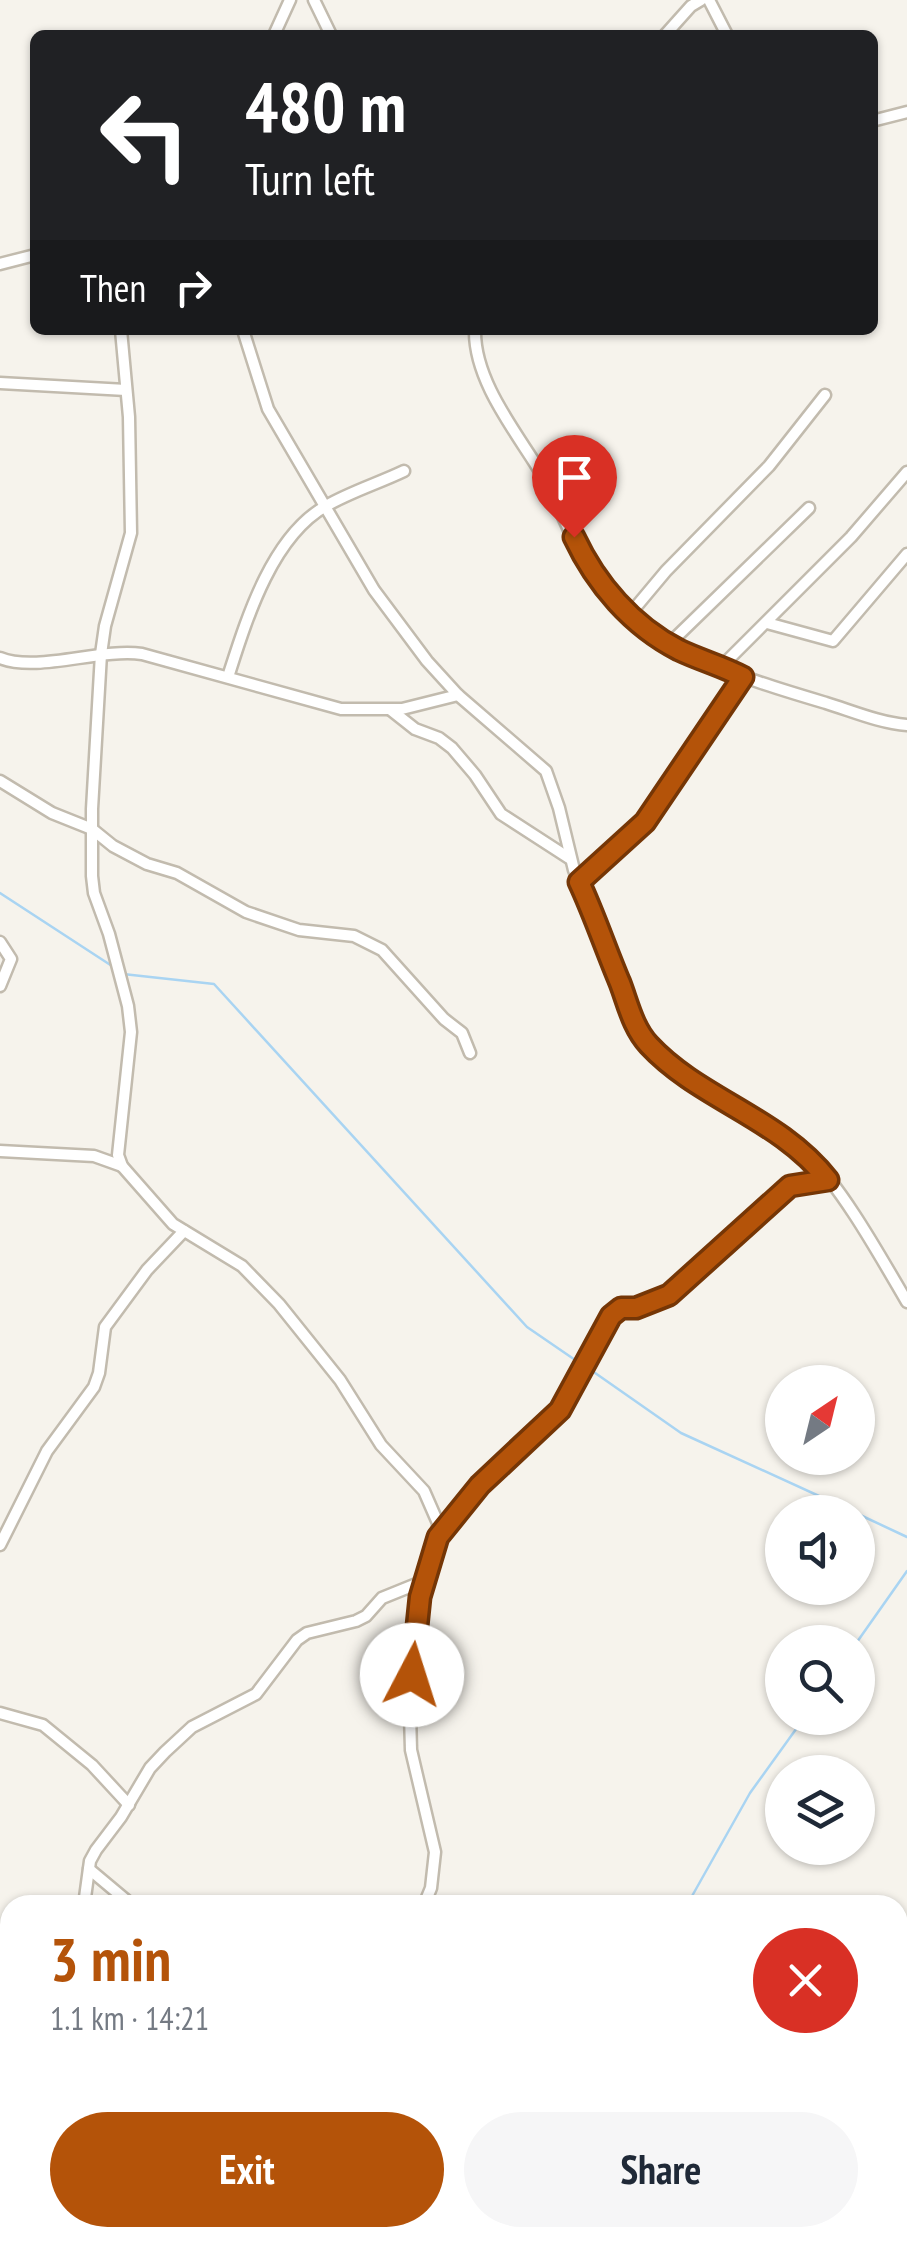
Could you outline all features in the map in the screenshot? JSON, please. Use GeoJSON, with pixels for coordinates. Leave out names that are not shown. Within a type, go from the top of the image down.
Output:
{"type":"FeatureCollection","features":[{"type":"Feature","properties":{"kind":"street"},"geometry":{"type":"LineString","coordinates":[[276,30],[290,0]]}},
{"type":"Feature","properties":{"kind":"street"},"geometry":{"type":"LineString","coordinates":[[314,0],[329,30]]}},
{"type":"Feature","properties":{"kind":"street"},"geometry":{"type":"LineString","coordinates":[[669,30],[691,6],[705,0],[724,30]]}},
{"type":"Feature","properties":{"kind":"street"},"geometry":{"type":"LineString","coordinates":[[878,119],[907,112]]}},
{"type":"Feature","properties":{"kind":"street"},"geometry":{"type":"LineString","coordinates":[[0,264],[30,256]]}},
{"type":"Feature","properties":{"kind":"street"},"geometry":{"type":"LineString","coordinates":[[121,335],[132,532],[105,626],[101,654],[92,828],[94,893],[114,953],[131,1032],[118,1155],[122,1166],[153,1203],[184,1231],[242,1266],[279,1304],[340,1380],[381,1445],[424,1491],[438,1524],[415,1632],[410,1714],[411,1750],[435,1852],[428,1895]]}},
{"type":"Feature","properties":{"kind":"street"},"geometry":{"type":"LineString","coordinates":[[245,335],[268,409],[374,590],[458,695],[546,771],[570,858],[636,1028],[650,1046],[686,1075],[811,1158],[865,1233],[907,1302]]}},
{"type":"Feature","properties":{"kind":"street"},"geometry":{"type":"LineString","coordinates":[[476,335],[478,358],[496,398],[551,489],[593,575],[630,614],[668,644],[743,677],[907,726]]}},
{"type":"Feature","properties":{"kind":"street"},"geometry":{"type":"LineString","coordinates":[[0,383],[126,390]]}},
{"type":"Feature","properties":{"kind":"street"},"geometry":{"type":"LineString","coordinates":[[630,614],[666,570],[761,475],[825,395]]}},
{"type":"Feature","properties":{"kind":"street"},"geometry":{"type":"LineString","coordinates":[[228,677],[256,594],[300,526],[325,506],[404,471]]}},
{"type":"Feature","properties":{"kind":"street"},"geometry":{"type":"LineString","coordinates":[[722,666],[851,537],[907,472]]}},
{"type":"Feature","properties":{"kind":"street"},"geometry":{"type":"LineString","coordinates":[[668,644],[809,508]]}},
{"type":"Feature","properties":{"kind":"street"},"geometry":{"type":"LineString","coordinates":[[767,623],[833,641],[907,554]]}},
{"type":"Feature","properties":{"kind":"street"},"geometry":{"type":"LineString","coordinates":[[0,658],[29,662],[142,654],[341,710],[390,710],[458,695]]}},
{"type":"Feature","properties":{"kind":"street"},"geometry":{"type":"LineString","coordinates":[[579,882],[645,822],[743,677]]}},
{"type":"Feature","properties":{"kind":"street"},"geometry":{"type":"LineString","coordinates":[[390,710],[444,742],[475,775],[501,814],[570,858]]}},
{"type":"Feature","properties":{"kind":"street"},"geometry":{"type":"LineString","coordinates":[[0,781],[52,813],[92,828],[113,846],[147,864],[176,873],[246,912],[298,930],[349,935],[382,950],[444,1019],[462,1033],[470,1053]]}},
{"type":"Feature","properties":{"kind":"street"},"geometry":{"type":"LineString","coordinates":[[0,942],[10,959],[0,986]]}},
{"type":"Feature","properties":{"kind":"street"},"geometry":{"type":"LineString","coordinates":[[0,1151],[94,1156],[122,1166]]}},
{"type":"Feature","properties":{"kind":"street"},"geometry":{"type":"LineString","coordinates":[[438,1537],[480,1485],[560,1410],[611,1316],[621,1308],[636,1308],[669,1295],[790,1186],[828,1180]]}},
{"type":"Feature","properties":{"kind":"street"},"geometry":{"type":"LineString","coordinates":[[0,1545],[47,1451],[94,1387],[105,1327],[147,1270],[184,1231]]}},
{"type":"Feature","properties":{"kind":"street"},"geometry":{"type":"LineString","coordinates":[[85,1895],[96,1850],[150,1768],[165,1752],[192,1727],[256,1694],[296,1640],[318,1628],[356,1621],[382,1598],[424,1581]]}},
{"type":"Feature","properties":{"kind":"street"},"geometry":{"type":"LineString","coordinates":[[0,1712],[43,1725],[92,1765],[129,1805]]}},
{"type":"Feature","properties":{"kind":"street"},"geometry":{"type":"LineString","coordinates":[[89,1869],[120,1895]]}},
{"type":"Feature","properties":{"kind":"waterway"},"geometry":{"type":"LineString","coordinates":[[0,893],[112,966]]}},
{"type":"Feature","properties":{"kind":"waterway"},"geometry":{"type":"LineString","coordinates":[[123,974],[214,984],[527,1327],[581,1364]]}},
{"type":"Feature","properties":{"kind":"waterway"},"geometry":{"type":"LineString","coordinates":[[588,1368],[681,1433],[817,1495]]}},
{"type":"Feature","properties":{"kind":"waterway"},"geometry":{"type":"LineString","coordinates":[[875,1522],[907,1537]]}},
{"type":"Feature","properties":{"kind":"waterway"},"geometry":{"type":"LineString","coordinates":[[869,1625],[907,1571]]}},
{"type":"Feature","properties":{"kind":"waterway"},"geometry":{"type":"LineString","coordinates":[[693,1895],[750,1793],[792,1735]]}},
{"type":"Feature","properties":{"kind":"route"},"geometry":{"type":"LineString","coordinates":[[412,1675],[420,1597],[438,1537],[480,1485],[560,1410],[611,1316],[621,1308],[636,1308],[669,1295],[790,1186],[828,1180],[811,1158],[774,1130],[686,1075],[650,1046],[636,1028],[606,954],[579,882],[645,822],[743,677],[678,650],[630,614],[593,575],[574,537]]}}]}
